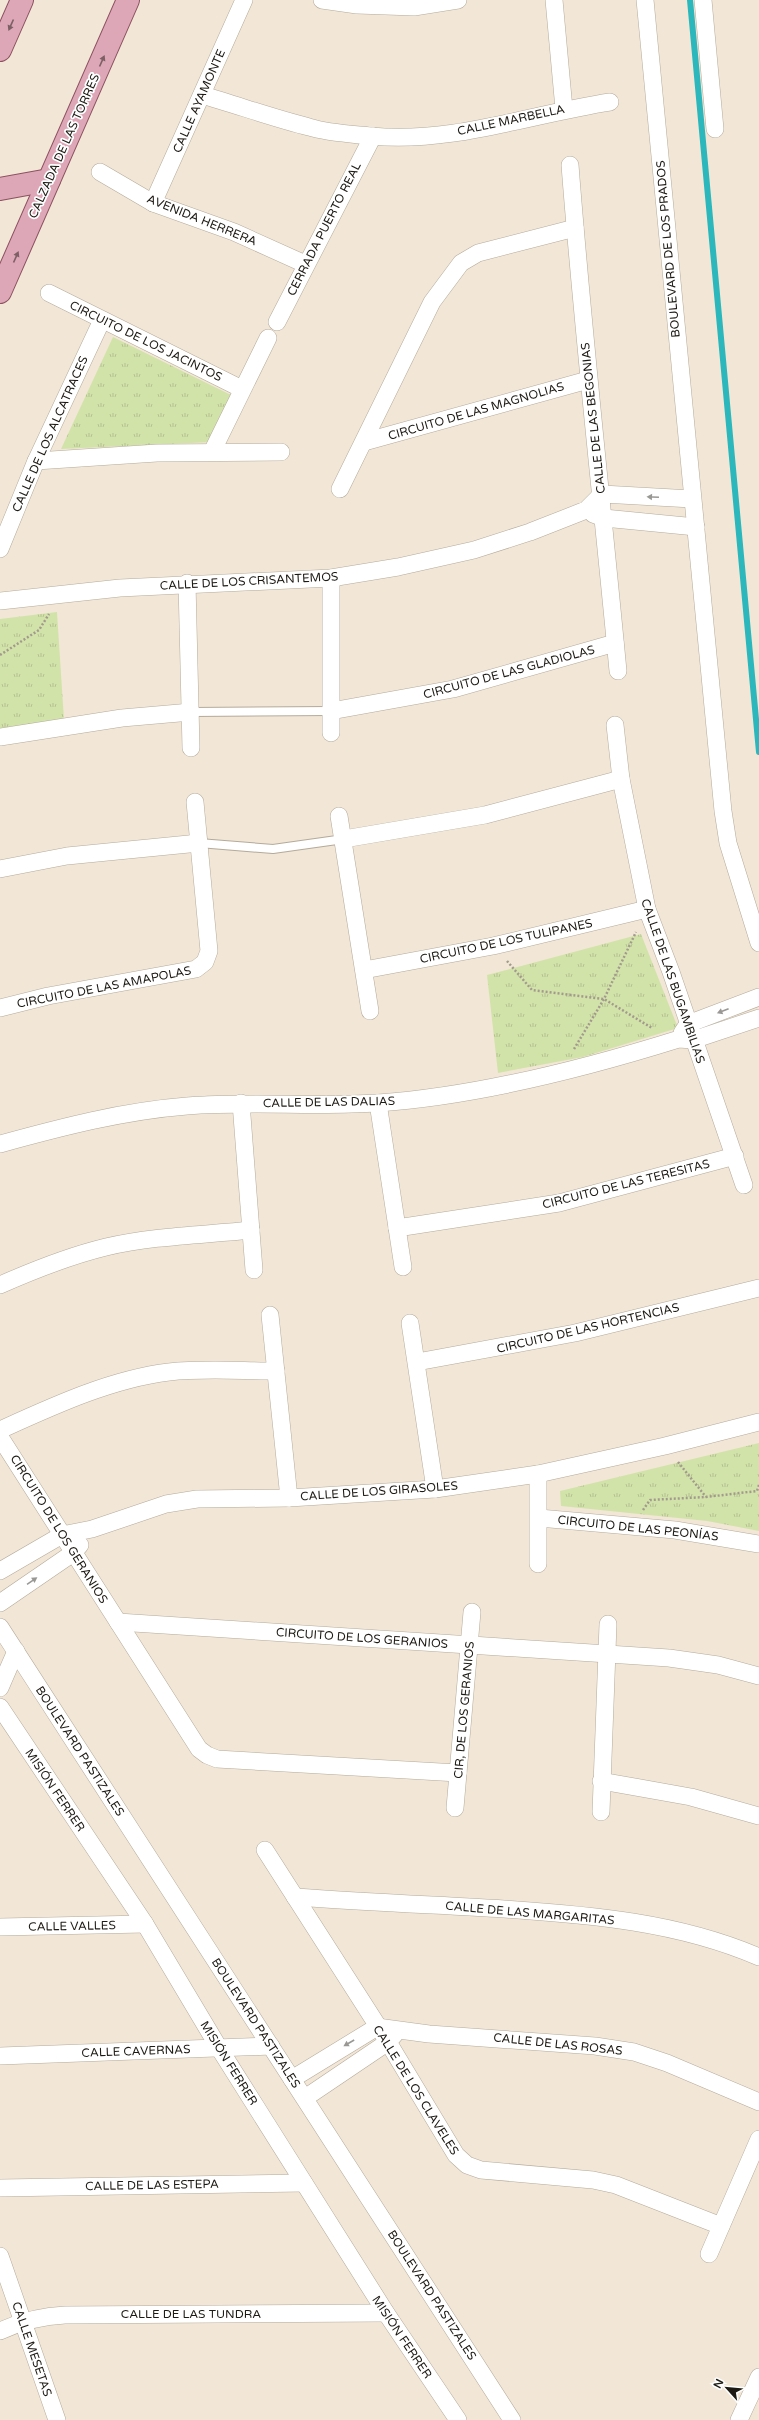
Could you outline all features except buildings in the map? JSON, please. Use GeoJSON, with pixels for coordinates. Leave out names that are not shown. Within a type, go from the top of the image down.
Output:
{"type":"FeatureCollection","features":[{"type":"Feature","properties":{"kind":"main road"},"geometry":{"type":"LineString","coordinates":[[0,50],[22,0]]}},
{"type":"Feature","properties":{"kind":"main road","name":"CALZADA DE LAS TORRES"},"geometry":{"type":"LineString","coordinates":[[0,292],[128,0]]}},
{"type":"Feature","properties":{"kind":"main road"},"geometry":{"type":"LineString","coordinates":[[0,189],[49,180]]}},
{"type":"Feature","properties":{"kind":"street","name":"CALLE AYAMONTE"},"geometry":{"type":"LineString","coordinates":[[153,203],[244,0]]}},
{"type":"Feature","properties":{"kind":"street"},"geometry":{"type":"LineString","coordinates":[[322,0],[357,5],[414,7],[458,0]]}},
{"type":"Feature","properties":{"kind":"street"},"geometry":{"type":"LineString","coordinates":[[554,0],[564,109]]}},
{"type":"Feature","properties":{"kind":"street","name":"BOULEVARD DE LOS PRADOS"},"geometry":{"type":"LineString","coordinates":[[645,0],[692,499],[728,843],[759,943]]}},
{"type":"Feature","properties":{"kind":"street"},"geometry":{"type":"LineString","coordinates":[[703,0],[715,129]]}},
{"type":"Feature","properties":{"kind":"street","name":"CALLE MARBELLA"},"geometry":{"type":"LineString","coordinates":[[202,95],[310,128],[373,136],[414,136],[468,131],[564,109],[610,102]]}},
{"type":"Feature","properties":{"kind":"street","name":"CERRADA PUERTO REAL"},"geometry":{"type":"LineString","coordinates":[[277,322],[305,264],[373,136]]}},
{"type":"Feature","properties":{"kind":"street","name":"CALLE DE LAS BEGONIAS"},"geometry":{"type":"LineString","coordinates":[[570,165],[588,380],[602,494],[618,671]]}},
{"type":"Feature","properties":{"kind":"street","name":"AVENIDA HERRERA"},"geometry":{"type":"LineString","coordinates":[[100,172],[153,203],[234,232],[305,264]]}},
{"type":"Feature","properties":{"kind":"street","name":"CIRCUITO DE LAS MAGNOLIAS"},"geometry":{"type":"LineString","coordinates":[[340,489],[432,302],[461,263],[478,253],[575,228]]}},
{"type":"Feature","properties":{"kind":"street","name":"CIRCUITO DE LOS JACINTOS"},"geometry":{"type":"LineString","coordinates":[[49,293],[242,389]]}},
{"type":"Feature","properties":{"kind":"street","name":"CALLE DE LOS ALCATRACES"},"geometry":{"type":"LineString","coordinates":[[0,548],[36,462],[102,320]]}},
{"type":"Feature","properties":{"kind":"street"},"geometry":{"type":"LineString","coordinates":[[212,452],[268,338]]}},
{"type":"Feature","properties":{"kind":"street","name":"CIRCUITO DE LAS MAGNOLIAS"},"geometry":{"type":"LineString","coordinates":[[364,442],[588,380]]}},
{"type":"Feature","properties":{"kind":"street"},"geometry":{"type":"LineString","coordinates":[[36,462],[157,453],[281,452]]}},
{"type":"Feature","properties":{"kind":"street"},"geometry":{"type":"LineString","coordinates":[[602,494],[692,499]]}},
{"type":"Feature","properties":{"kind":"street","name":"CALLE DE LOS CRISANTEMOS"},"geometry":{"type":"LineString","coordinates":[[0,601],[60,593],[187,583],[331,578],[474,550],[586,510],[602,494]]}},
{"type":"Feature","properties":{"kind":"street"},"geometry":{"type":"LineString","coordinates":[[586,510],[604,518],[696,527]]}},
{"type":"Feature","properties":{"kind":"street"},"geometry":{"type":"LineString","coordinates":[[331,578],[331,733]]}},
{"type":"Feature","properties":{"kind":"street"},"geometry":{"type":"LineString","coordinates":[[187,583],[191,748]]}},
{"type":"Feature","properties":{"kind":"street","name":"CIRCUITO DE LAS GLADIOLAS"},"geometry":{"type":"LineString","coordinates":[[331,711],[453,689],[615,643]]}},
{"type":"Feature","properties":{"kind":"street"},"geometry":{"type":"LineString","coordinates":[[0,737],[122,718],[191,712]]}},
{"type":"Feature","properties":{"kind":"street","name":"CALLE DE LAS BUGAMBILIAS"},"geometry":{"type":"LineString","coordinates":[[615,725],[621,779],[647,909],[671,972],[683,1036],[735,1156],[744,1185]]}},
{"type":"Feature","properties":{"kind":"street"},"geometry":{"type":"LineString","coordinates":[[344,839],[485,815],[621,779]]}},
{"type":"Feature","properties":{"kind":"street","name":"CIRCUITO DE LAS AMAPOLAS"},"geometry":{"type":"LineString","coordinates":[[0,1008],[48,996],[196,969],[205,962],[209,951],[195,802]]}},
{"type":"Feature","properties":{"kind":"street"},"geometry":{"type":"LineString","coordinates":[[339,816],[344,839],[370,1011]]}},
{"type":"Feature","properties":{"kind":"street"},"geometry":{"type":"LineString","coordinates":[[0,869],[67,856],[199,843]]}},
{"type":"Feature","properties":{"kind":"street","name":"CIRCUITO DE LOS TULIPANES"},"geometry":{"type":"LineString","coordinates":[[364,970],[493,946],[647,909]]}},
{"type":"Feature","properties":{"kind":"street","name":"CALLE DE LAS DALIAS"},"geometry":{"type":"LineString","coordinates":[[683,1036],[759,997]]}},
{"type":"Feature","properties":{"kind":"street","name":"CALLE DE LAS DALIAS"},"geometry":{"type":"LineString","coordinates":[[0,1144],[102,1117],[186,1106],[378,1103],[461,1092],[560,1072],[683,1036],[759,1018]]}},
{"type":"Feature","properties":{"kind":"street"},"geometry":{"type":"LineString","coordinates":[[378,1103],[403,1267]]}},
{"type":"Feature","properties":{"kind":"street"},"geometry":{"type":"LineString","coordinates":[[241,1104],[254,1270]]}},
{"type":"Feature","properties":{"kind":"street","name":"CIRCUITO DE LAS TERESITAS"},"geometry":{"type":"LineString","coordinates":[[397,1228],[559,1203],[735,1156]]}},
{"type":"Feature","properties":{"kind":"street"},"geometry":{"type":"LineString","coordinates":[[0,1285],[46,1265],[106,1247],[162,1238],[251,1230]]}},
{"type":"Feature","properties":{"kind":"street","name":"CIRCUITO DE LAS HORTENCIAS"},"geometry":{"type":"LineString","coordinates":[[417,1362],[575,1333],[759,1288]]}},
{"type":"Feature","properties":{"kind":"street"},"geometry":{"type":"LineString","coordinates":[[270,1315],[289,1498]]}},
{"type":"Feature","properties":{"kind":"street"},"geometry":{"type":"LineString","coordinates":[[410,1323],[435,1490]]}},
{"type":"Feature","properties":{"kind":"street"},"geometry":{"type":"LineString","coordinates":[[0,1430],[72,1399],[122,1382],[169,1372],[276,1371]]}},
{"type":"Feature","properties":{"kind":"street","name":"CALLE DE LOS GIRASOLES"},"geometry":{"type":"LineString","coordinates":[[0,1572],[62,1535],[92,1529],[166,1504],[205,1499],[289,1498],[435,1490],[538,1474],[665,1446],[759,1422]]}},
{"type":"Feature","properties":{"kind":"street","name":"CIRCUITO DE LOS GERANIOS"},"geometry":{"type":"LineString","coordinates":[[0,1437],[199,1748],[206,1755],[217,1759],[458,1773]]}},
{"type":"Feature","properties":{"kind":"street"},"geometry":{"type":"LineString","coordinates":[[538,1474],[540,1518],[538,1564]]}},
{"type":"Feature","properties":{"kind":"street","name":"CIRCUITO DE LAS PEONÍAS"},"geometry":{"type":"LineString","coordinates":[[540,1518],[634,1525],[720,1536],[759,1544]]}},
{"type":"Feature","properties":{"kind":"street"},"geometry":{"type":"LineString","coordinates":[[0,1603],[73,1553],[92,1529]]}},
{"type":"Feature","properties":{"kind":"street","name":"CIR, DE LOS GERANIOS"},"geometry":{"type":"LineString","coordinates":[[455,1808],[472,1612]]}},
{"type":"Feature","properties":{"kind":"street","name":"CIRCUITO DE LOS GERANIOS"},"geometry":{"type":"LineString","coordinates":[[118,1622],[669,1658],[711,1664],[759,1676]]}},
{"type":"Feature","properties":{"kind":"street"},"geometry":{"type":"LineString","coordinates":[[601,1812],[608,1624]]}},
{"type":"Feature","properties":{"kind":"street","name":"BOULEVARD PASTIZALES"},"geometry":{"type":"LineString","coordinates":[[0,1627],[512,2420]]}},
{"type":"Feature","properties":{"kind":"street"},"geometry":{"type":"LineString","coordinates":[[0,1688],[16,1651]]}},
{"type":"Feature","properties":{"kind":"street","name":"MISIÓN FERRER"},"geometry":{"type":"LineString","coordinates":[[0,1706],[145,1924],[219,2048],[386,2313],[458,2420]]}},
{"type":"Feature","properties":{"kind":"street"},"geometry":{"type":"LineString","coordinates":[[601,1781],[691,1797],[759,1816]]}},
{"type":"Feature","properties":{"kind":"street","name":"CALLE DE LOS CLAVELES"},"geometry":{"type":"LineString","coordinates":[[265,1850],[377,2027]]}},
{"type":"Feature","properties":{"kind":"street","name":"CALLE DE LAS MARGARITAS"},"geometry":{"type":"LineString","coordinates":[[295,1897],[532,1911],[648,1923],[702,1936],[759,1957]]}},
{"type":"Feature","properties":{"kind":"street","name":"CALLE VALLES"},"geometry":{"type":"LineString","coordinates":[[0,1927],[145,1924]]}},
{"type":"Feature","properties":{"kind":"street"},"geometry":{"type":"LineString","coordinates":[[292,2079],[377,2027]]}},
{"type":"Feature","properties":{"kind":"street","name":"CALLE DE LAS ROSAS"},"geometry":{"type":"LineString","coordinates":[[377,2027],[393,2037],[595,2046],[634,2052],[667,2063],[758,2104]]}},
{"type":"Feature","properties":{"kind":"street"},"geometry":{"type":"LineString","coordinates":[[304,2098],[393,2037]]}},
{"type":"Feature","properties":{"kind":"street","name":"CALLE DE LOS CLAVELES"},"geometry":{"type":"LineString","coordinates":[[393,2037],[456,2155],[467,2165],[481,2170],[593,2180],[616,2185],[721,2226]]}},
{"type":"Feature","properties":{"kind":"street","name":"CALLE CAVERNAS"},"geometry":{"type":"LineString","coordinates":[[0,2056],[271,2046]]}},
{"type":"Feature","properties":{"kind":"street"},"geometry":{"type":"LineString","coordinates":[[709,2254],[759,2139]]}},
{"type":"Feature","properties":{"kind":"street","name":"CALLE DE LAS ESTEPA"},"geometry":{"type":"LineString","coordinates":[[0,2188],[304,2183]]}},
{"type":"Feature","properties":{"kind":"street","name":"CALLE MESETAS"},"geometry":{"type":"LineString","coordinates":[[0,2256],[57,2420]]}},
{"type":"Feature","properties":{"kind":"street","name":"CALLE DE LAS TUNDRA"},"geometry":{"type":"LineString","coordinates":[[0,2331],[22,2321],[42,2316],[386,2313]]}},
{"type":"Feature","properties":{"kind":"street"},"geometry":{"type":"LineString","coordinates":[[739,2420],[759,2377]]}},
{"type":"Feature","properties":{"kind":"lane"},"geometry":{"type":"LineString","coordinates":[[191,712],[331,711]]}},
{"type":"Feature","properties":{"kind":"lane"},"geometry":{"type":"LineString","coordinates":[[199,843],[273,849],[344,839]]}},
{"type":"Feature","properties":{"kind":"path"},"geometry":{"type":"LineString","coordinates":[[0,655],[40,630],[60,593]]}},
{"type":"Feature","properties":{"kind":"path"},"geometry":{"type":"LineString","coordinates":[[560,1072],[604,999],[647,909]]}},
{"type":"Feature","properties":{"kind":"path"},"geometry":{"type":"LineString","coordinates":[[493,946],[532,990],[604,999],[683,1036]]}},
{"type":"Feature","properties":{"kind":"path"},"geometry":{"type":"LineString","coordinates":[[665,1446],[706,1497]]}},
{"type":"Feature","properties":{"kind":"path"},"geometry":{"type":"LineString","coordinates":[[634,1525],[650,1500],[758,1492],[759,1485]]}},
{"type":"Feature","properties":{"kind":"green space"},"geometry":{"type":"Polygon","coordinates":[[[113,337],[233,396],[213,442],[61,449],[113,337]]]}},
{"type":"Feature","properties":{"kind":"green space"},"geometry":{"type":"Polygon","coordinates":[[[57,612],[64,720],[0,729],[0,619],[57,612]]]}},
{"type":"Feature","properties":{"kind":"green space"},"geometry":{"type":"Polygon","coordinates":[[[641,934],[678,1028],[583,1057],[498,1073],[487,975],[641,934]]]}},
{"type":"Feature","properties":{"kind":"green space"},"geometry":{"type":"Polygon","coordinates":[[[759,1443],[759,1531],[707,1521],[561,1506],[560,1491],[759,1443]]]}},
{"type":"Feature","properties":{"kind":"waterway"},"geometry":{"type":"LineString","coordinates":[[690,0],[759,752]]}}]}
